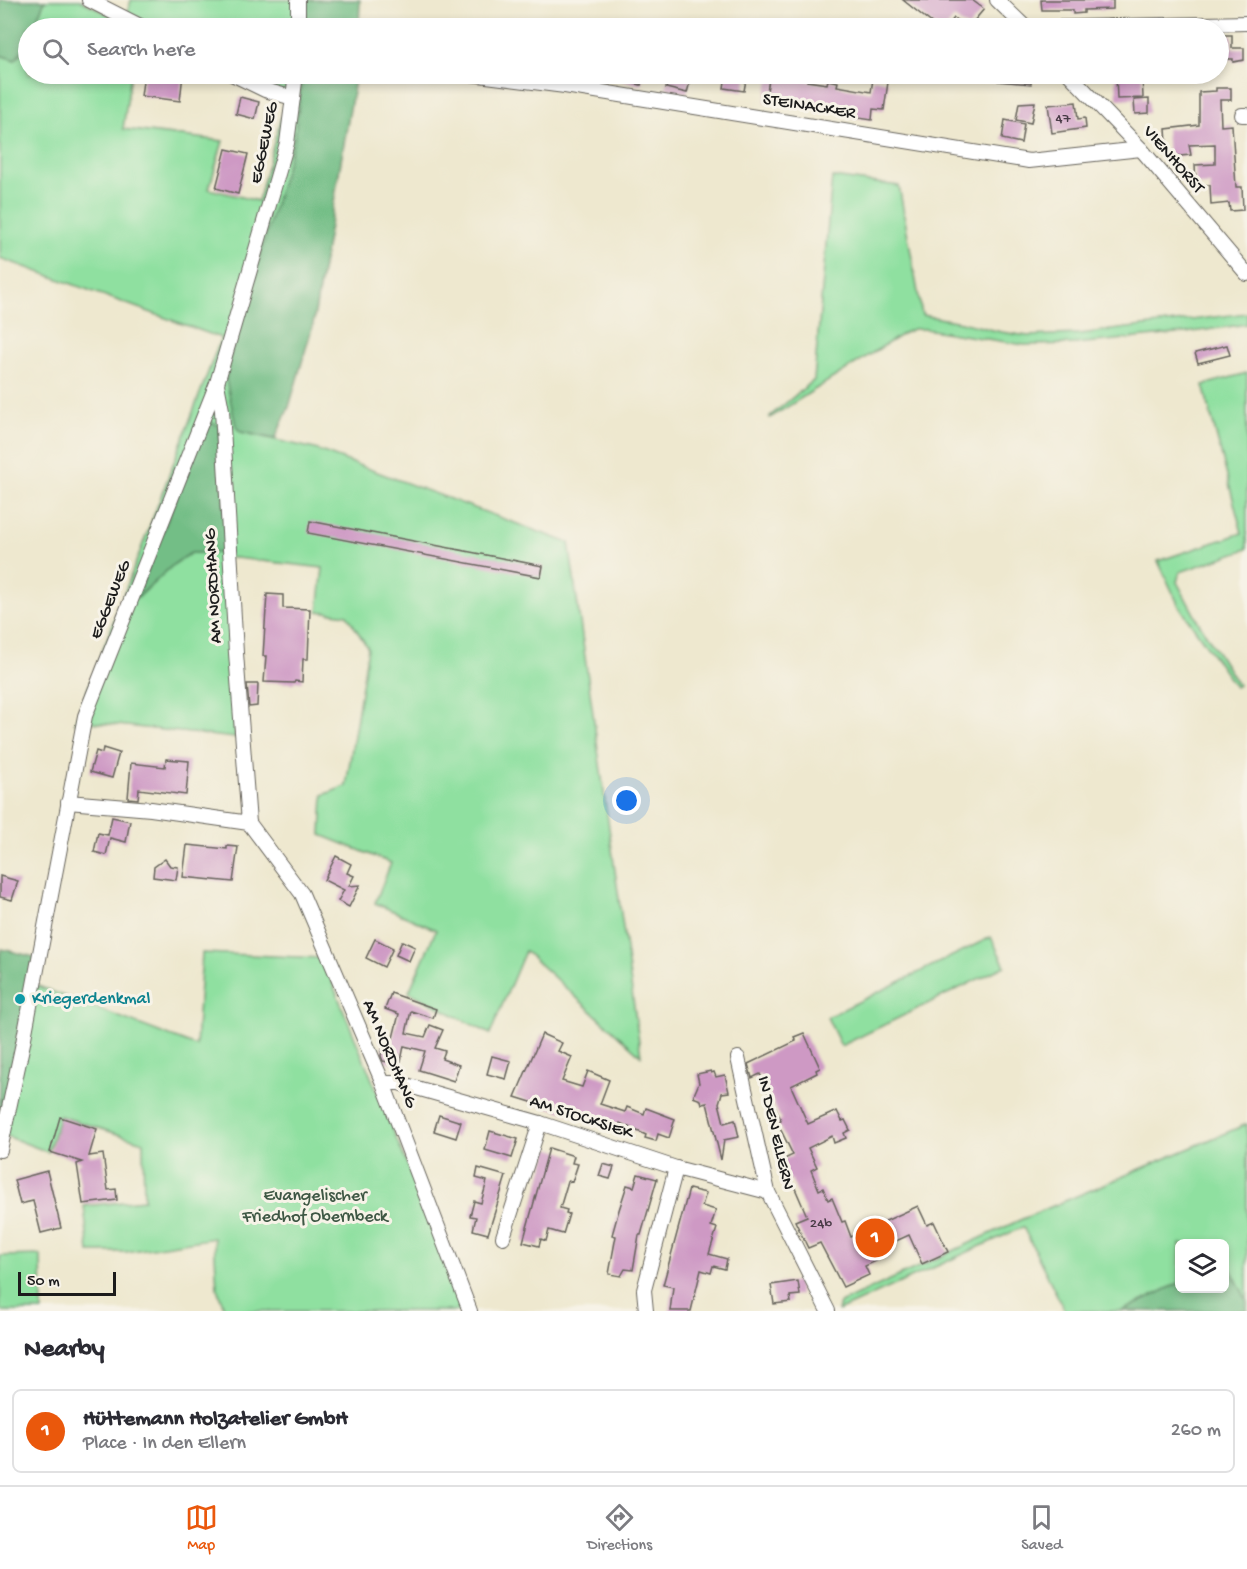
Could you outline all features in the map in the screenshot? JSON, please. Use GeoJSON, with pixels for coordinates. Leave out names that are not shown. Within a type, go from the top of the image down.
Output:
{"type":"FeatureCollection","features":[{"type":"Feature","properties":{"kind":"street"},"geometry":{"type":"LineString","coordinates":[[89,0],[124,18]]}},
{"type":"Feature","properties":{"kind":"street"},"geometry":{"type":"LineString","coordinates":[[298,0],[298,18]]}},
{"type":"Feature","properties":{"kind":"street"},"geometry":{"type":"LineString","coordinates":[[997,0],[1016,18]]}},
{"type":"Feature","properties":{"kind":"street"},"geometry":{"type":"LineString","coordinates":[[1229,23],[1247,23]]}},
{"type":"Feature","properties":{"kind":"street"},"geometry":{"type":"LineString","coordinates":[[253,84],[293,98]]}},
{"type":"Feature","properties":{"kind":"street","name":"EGGEWEG"},"geometry":{"type":"LineString","coordinates":[[0,1150],[23,1043],[85,716],[217,383],[287,143],[295,84]]}},
{"type":"Feature","properties":{"kind":"street","name":"STEINACKER"},"geometry":{"type":"LineString","coordinates":[[549,84],[1029,161],[1141,149]]}},
{"type":"Feature","properties":{"kind":"street","name":"VIENHORST"},"geometry":{"type":"LineString","coordinates":[[1079,84],[1141,149],[1247,274]]}},
{"type":"Feature","properties":{"kind":"street","name":"AM NORDHANG"},"geometry":{"type":"LineString","coordinates":[[217,383],[222,410],[236,653],[249,823],[302,894],[383,1083],[470,1311]]}},
{"type":"Feature","properties":{"kind":"street"},"geometry":{"type":"LineString","coordinates":[[68,802],[151,809],[249,823]]}},
{"type":"Feature","properties":{"kind":"street","name":"IN DEN ELLERN"},"geometry":{"type":"LineString","coordinates":[[738,1058],[768,1192],[828,1311]]}},
{"type":"Feature","properties":{"kind":"street","name":"AM STOCKSIEK"},"geometry":{"type":"LineString","coordinates":[[383,1083],[399,1083],[540,1123],[676,1168],[768,1192]]}},
{"type":"Feature","properties":{"kind":"street"},"geometry":{"type":"LineString","coordinates":[[503,1237],[540,1123]]}},
{"type":"Feature","properties":{"kind":"street"},"geometry":{"type":"LineString","coordinates":[[646,1311],[644,1290],[676,1168]]}},
{"type":"Feature","properties":{"kind":"green space"},"geometry":{"type":"Polygon","coordinates":[[[0,0],[45,0],[37,18],[18,18],[18,56],[15,60],[0,55],[0,0]]]}},
{"type":"Feature","properties":{"kind":"green space"},"geometry":{"type":"Polygon","coordinates":[[[45,0],[80,0],[116,18],[37,18],[45,0]]]}},
{"type":"Feature","properties":{"kind":"green space"},"geometry":{"type":"Polygon","coordinates":[[[131,0],[302,0],[303,18],[126,18],[131,0]]]}},
{"type":"Feature","properties":{"kind":"green space"},"geometry":{"type":"Polygon","coordinates":[[[302,0],[360,0],[359,18],[303,18],[302,0]]]}},
{"type":"Feature","properties":{"kind":"green space"},"geometry":{"type":"Polygon","coordinates":[[[0,55],[15,60],[18,56],[18,84],[130,84],[123,129],[223,141],[209,189],[258,201],[286,99],[246,84],[302,84],[294,140],[236,427],[241,432],[315,449],[569,543],[641,1056],[525,951],[490,1034],[409,992],[436,930],[375,903],[391,863],[321,835],[323,795],[346,786],[368,648],[347,615],[318,611],[323,568],[227,557],[235,738],[90,722],[75,723],[221,338],[0,258],[0,55]],[[220,426],[138,598],[174,564],[191,553],[226,553],[220,426]]]}},
{"type":"Feature","properties":{"kind":"green space"},"geometry":{"type":"Polygon","coordinates":[[[302,84],[354,84],[313,324],[289,407],[275,439],[241,432],[236,427],[226,380],[229,360],[294,140],[302,84]]]}},
{"type":"Feature","properties":{"kind":"green space"},"geometry":{"type":"Polygon","coordinates":[[[832,177],[899,186],[922,315],[1028,336],[1080,334],[1247,313],[1247,324],[1186,333],[1075,344],[1024,345],[913,329],[770,418],[814,380],[832,177]]]}},
{"type":"Feature","properties":{"kind":"green space"},"geometry":{"type":"Polygon","coordinates":[[[1247,373],[1247,549],[1180,572],[1177,582],[1199,623],[1238,685],[1235,687],[1179,606],[1158,561],[1242,533],[1203,385],[1247,373]]]}},
{"type":"Feature","properties":{"kind":"green space"},"geometry":{"type":"Polygon","coordinates":[[[207,420],[220,426],[226,553],[191,553],[174,564],[136,599],[207,420]]]}},
{"type":"Feature","properties":{"kind":"green space"},"geometry":{"type":"Polygon","coordinates":[[[991,937],[1005,966],[841,1046],[827,1017],[991,937]]]}},
{"type":"Feature","properties":{"kind":"green space"},"geometry":{"type":"Polygon","coordinates":[[[2,949],[35,957],[4,1115],[0,1114],[0,956],[2,949]]]}},
{"type":"Feature","properties":{"kind":"green space","name":"Evangelischer Friedhof Obernbeck"},"geometry":{"type":"Polygon","coordinates":[[[202,953],[322,958],[441,1247],[463,1311],[225,1311],[217,1288],[214,1238],[126,1252],[89,1252],[84,1206],[144,1200],[143,1142],[60,1116],[48,1152],[1,1134],[30,983],[196,1046],[202,953]]]}},
{"type":"Feature","properties":{"kind":"green space"},"geometry":{"type":"Polygon","coordinates":[[[1247,1124],[1247,1301],[1229,1266],[1229,1239],[1175,1239],[1175,1285],[1122,1311],[1065,1311],[1023,1227],[838,1311],[840,1303],[1020,1220],[1247,1124]]]}},
{"type":"Feature","properties":{"kind":"green space"},"geometry":{"type":"Polygon","coordinates":[[[41,1255],[42,1311],[0,1311],[0,1256],[41,1255]]]}},
{"type":"Feature","properties":{"kind":"green space"},"geometry":{"type":"Polygon","coordinates":[[[1229,1266],[1247,1301],[1247,1311],[1122,1311],[1175,1285],[1175,1293],[1229,1293],[1229,1266]]]}},
{"type":"Feature","properties":{"kind":"building"},"geometry":{"type":"Polygon","coordinates":[[[903,0],[972,0],[984,9],[976,18],[926,18],[903,0]]]}},
{"type":"Feature","properties":{"kind":"building"},"geometry":{"type":"Polygon","coordinates":[[[1041,0],[1113,0],[1113,9],[1084,10],[1084,13],[1073,14],[1073,10],[1042,10],[1041,0]]]}},
{"type":"Feature","properties":{"kind":"building"},"geometry":{"type":"Polygon","coordinates":[[[1229,35],[1232,35],[1232,48],[1244,48],[1244,60],[1233,62],[1233,59],[1229,59],[1229,35]]]}},
{"type":"Feature","properties":{"kind":"building"},"geometry":{"type":"Polygon","coordinates":[[[143,84],[182,84],[180,101],[141,96],[143,84]]]}},
{"type":"Feature","properties":{"kind":"building"},"geometry":{"type":"Polygon","coordinates":[[[667,84],[689,84],[687,93],[666,88],[667,84]]]}},
{"type":"Feature","properties":{"kind":"building"},"geometry":{"type":"Polygon","coordinates":[[[725,84],[745,84],[744,91],[724,88],[725,84]]]}},
{"type":"Feature","properties":{"kind":"building"},"geometry":{"type":"Polygon","coordinates":[[[768,84],[838,84],[837,86],[871,92],[872,84],[888,84],[884,110],[873,109],[872,120],[845,116],[846,112],[837,111],[838,106],[790,99],[789,103],[785,102],[784,106],[765,102],[768,84]]]}},
{"type":"Feature","properties":{"kind":"building"},"geometry":{"type":"Polygon","coordinates":[[[1116,84],[1142,84],[1143,98],[1117,99],[1116,84]]]}},
{"type":"Feature","properties":{"kind":"building"},"geometry":{"type":"Polygon","coordinates":[[[1216,88],[1231,88],[1231,100],[1220,100],[1221,126],[1232,125],[1236,187],[1242,187],[1243,210],[1230,211],[1229,203],[1211,205],[1210,185],[1196,185],[1195,165],[1215,164],[1215,144],[1189,145],[1191,155],[1168,157],[1166,129],[1199,125],[1199,92],[1216,91],[1216,88]]]}},
{"type":"Feature","properties":{"kind":"building"},"geometry":{"type":"Polygon","coordinates":[[[240,97],[259,102],[255,119],[236,114],[240,97]]]}},
{"type":"Feature","properties":{"kind":"building"},"geometry":{"type":"Polygon","coordinates":[[[1149,99],[1149,113],[1135,114],[1134,100],[1149,99]]]}},
{"type":"Feature","properties":{"kind":"building"},"geometry":{"type":"Polygon","coordinates":[[[1035,102],[1031,123],[1016,120],[1019,103],[1035,102]]]}},
{"type":"Feature","properties":{"kind":"building"},"geometry":{"type":"Polygon","coordinates":[[[1076,102],[1078,119],[1085,118],[1086,128],[1052,133],[1048,105],[1076,102]]]}},
{"type":"Feature","properties":{"kind":"building"},"geometry":{"type":"Polygon","coordinates":[[[1005,120],[1024,124],[1021,143],[1002,139],[1005,120]]]}},
{"type":"Feature","properties":{"kind":"building"},"geometry":{"type":"Polygon","coordinates":[[[226,149],[248,154],[238,194],[216,188],[226,149]]]}},
{"type":"Feature","properties":{"kind":"building"},"geometry":{"type":"Polygon","coordinates":[[[1227,345],[1230,355],[1198,363],[1195,353],[1227,345]]]}},
{"type":"Feature","properties":{"kind":"building"},"geometry":{"type":"Polygon","coordinates":[[[310,521],[543,566],[541,577],[308,533],[310,521]]]}},
{"type":"Feature","properties":{"kind":"building"},"geometry":{"type":"Polygon","coordinates":[[[267,594],[283,595],[283,608],[310,609],[308,659],[303,659],[302,682],[264,682],[266,656],[263,656],[267,594]]]}},
{"type":"Feature","properties":{"kind":"building"},"geometry":{"type":"Polygon","coordinates":[[[247,684],[258,684],[257,706],[249,707],[247,684]]]}},
{"type":"Feature","properties":{"kind":"building"},"geometry":{"type":"Polygon","coordinates":[[[103,748],[119,753],[112,778],[90,772],[96,751],[102,753],[103,748]]]}},
{"type":"Feature","properties":{"kind":"building"},"geometry":{"type":"Polygon","coordinates":[[[166,759],[189,761],[186,795],[139,789],[138,799],[128,798],[131,763],[165,767],[166,759]]]}},
{"type":"Feature","properties":{"kind":"building"},"geometry":{"type":"Polygon","coordinates":[[[112,817],[130,821],[126,842],[110,838],[106,855],[94,852],[98,833],[108,835],[112,817]]]}},
{"type":"Feature","properties":{"kind":"building"},"geometry":{"type":"Polygon","coordinates":[[[187,845],[227,849],[227,846],[238,847],[233,882],[183,877],[187,845]]]}},
{"type":"Feature","properties":{"kind":"building"},"geometry":{"type":"Polygon","coordinates":[[[336,856],[351,864],[347,873],[354,876],[349,886],[360,885],[349,907],[338,901],[344,890],[324,880],[336,856]]]}},
{"type":"Feature","properties":{"kind":"building"},"geometry":{"type":"Polygon","coordinates":[[[165,859],[170,866],[178,867],[176,880],[153,877],[154,867],[165,859]]]}},
{"type":"Feature","properties":{"kind":"building"},"geometry":{"type":"Polygon","coordinates":[[[0,876],[18,881],[12,900],[0,897],[0,876]]]}},
{"type":"Feature","properties":{"kind":"building"},"geometry":{"type":"Polygon","coordinates":[[[375,939],[393,948],[384,967],[366,958],[375,939]]]}},
{"type":"Feature","properties":{"kind":"building"},"geometry":{"type":"Polygon","coordinates":[[[402,941],[415,947],[409,961],[396,955],[402,941]]]}},
{"type":"Feature","properties":{"kind":"building"},"geometry":{"type":"Polygon","coordinates":[[[391,993],[436,1009],[433,1018],[411,1011],[406,1033],[425,1037],[430,1025],[443,1030],[435,1048],[445,1051],[442,1059],[459,1065],[454,1081],[419,1070],[425,1051],[404,1046],[401,1061],[394,1060],[394,1063],[383,1061],[381,1056],[385,1037],[393,1038],[399,1014],[385,1009],[391,993]]]}},
{"type":"Feature","properties":{"kind":"building"},"geometry":{"type":"Polygon","coordinates":[[[804,1033],[820,1068],[816,1070],[817,1073],[791,1086],[808,1124],[837,1111],[850,1130],[844,1133],[846,1138],[834,1143],[832,1136],[808,1148],[817,1167],[811,1170],[819,1190],[823,1188],[828,1200],[832,1198],[851,1237],[918,1206],[927,1225],[934,1222],[948,1252],[922,1264],[909,1235],[874,1251],[878,1260],[865,1266],[869,1275],[843,1287],[820,1243],[808,1248],[795,1221],[807,1216],[791,1179],[789,1180],[780,1161],[793,1155],[777,1122],[781,1120],[760,1074],[752,1078],[748,1064],[796,1041],[794,1037],[804,1033]]]}},
{"type":"Feature","properties":{"kind":"building"},"geometry":{"type":"Polygon","coordinates":[[[542,1034],[562,1043],[558,1051],[572,1057],[562,1081],[582,1087],[588,1071],[609,1080],[600,1104],[625,1112],[627,1107],[644,1114],[646,1108],[675,1119],[669,1138],[658,1134],[656,1141],[645,1138],[646,1135],[620,1123],[618,1129],[515,1097],[542,1034]]]}},
{"type":"Feature","properties":{"kind":"building"},"geometry":{"type":"Polygon","coordinates":[[[492,1056],[511,1061],[506,1079],[487,1074],[492,1056]]]}},
{"type":"Feature","properties":{"kind":"building"},"geometry":{"type":"Polygon","coordinates":[[[711,1071],[716,1077],[725,1075],[729,1092],[722,1093],[719,1103],[724,1123],[735,1120],[739,1137],[724,1140],[721,1160],[707,1103],[702,1104],[701,1100],[693,1097],[699,1083],[697,1074],[711,1071]]]}},
{"type":"Feature","properties":{"kind":"building"},"geometry":{"type":"Polygon","coordinates":[[[439,1115],[461,1122],[456,1138],[434,1131],[439,1115]]]}},
{"type":"Feature","properties":{"kind":"building"},"geometry":{"type":"Polygon","coordinates":[[[60,1117],[97,1129],[89,1156],[103,1154],[108,1190],[116,1189],[117,1200],[83,1204],[77,1164],[82,1162],[50,1152],[60,1117]]]}},
{"type":"Feature","properties":{"kind":"building"},"geometry":{"type":"Polygon","coordinates":[[[490,1131],[518,1139],[512,1158],[485,1150],[490,1131]]]}},
{"type":"Feature","properties":{"kind":"building"},"geometry":{"type":"Polygon","coordinates":[[[549,1148],[574,1156],[572,1163],[578,1164],[572,1182],[568,1181],[560,1208],[567,1210],[566,1213],[569,1214],[563,1234],[549,1230],[546,1241],[541,1239],[539,1246],[523,1242],[549,1148]]]}},
{"type":"Feature","properties":{"kind":"building"},"geometry":{"type":"Polygon","coordinates":[[[603,1164],[614,1167],[610,1179],[599,1176],[603,1164]]]}},
{"type":"Feature","properties":{"kind":"building"},"geometry":{"type":"Polygon","coordinates":[[[478,1168],[506,1176],[488,1234],[473,1230],[476,1217],[470,1216],[474,1201],[481,1203],[487,1181],[476,1178],[478,1168]]]}},
{"type":"Feature","properties":{"kind":"building"},"geometry":{"type":"Polygon","coordinates":[[[47,1171],[61,1228],[41,1233],[33,1201],[20,1204],[14,1180],[47,1171]]]}},
{"type":"Feature","properties":{"kind":"building"},"geometry":{"type":"Polygon","coordinates":[[[638,1174],[657,1179],[641,1235],[639,1235],[633,1270],[625,1269],[621,1276],[609,1274],[616,1236],[612,1235],[619,1210],[627,1185],[634,1187],[638,1174]]]}},
{"type":"Feature","properties":{"kind":"building"},"geometry":{"type":"Polygon","coordinates":[[[689,1189],[706,1193],[702,1206],[716,1210],[711,1226],[717,1228],[709,1254],[727,1259],[725,1269],[713,1266],[711,1273],[701,1270],[691,1311],[670,1311],[673,1287],[663,1285],[689,1189]]]}},
{"type":"Feature","properties":{"kind":"building"},"geometry":{"type":"Polygon","coordinates":[[[798,1281],[800,1295],[790,1296],[791,1302],[774,1304],[771,1285],[798,1281]]]}},
{"type":"Feature","properties":{"kind":"place","name":"Kriegerdenkmal"},"geometry":{"type":"Point","coordinates":[20,999]}},
{"type":"Feature","properties":{"kind":"place","name":"Hüttemann Holzatelier GmbH"},"geometry":{"type":"Point","coordinates":[875,1238]}}]}
